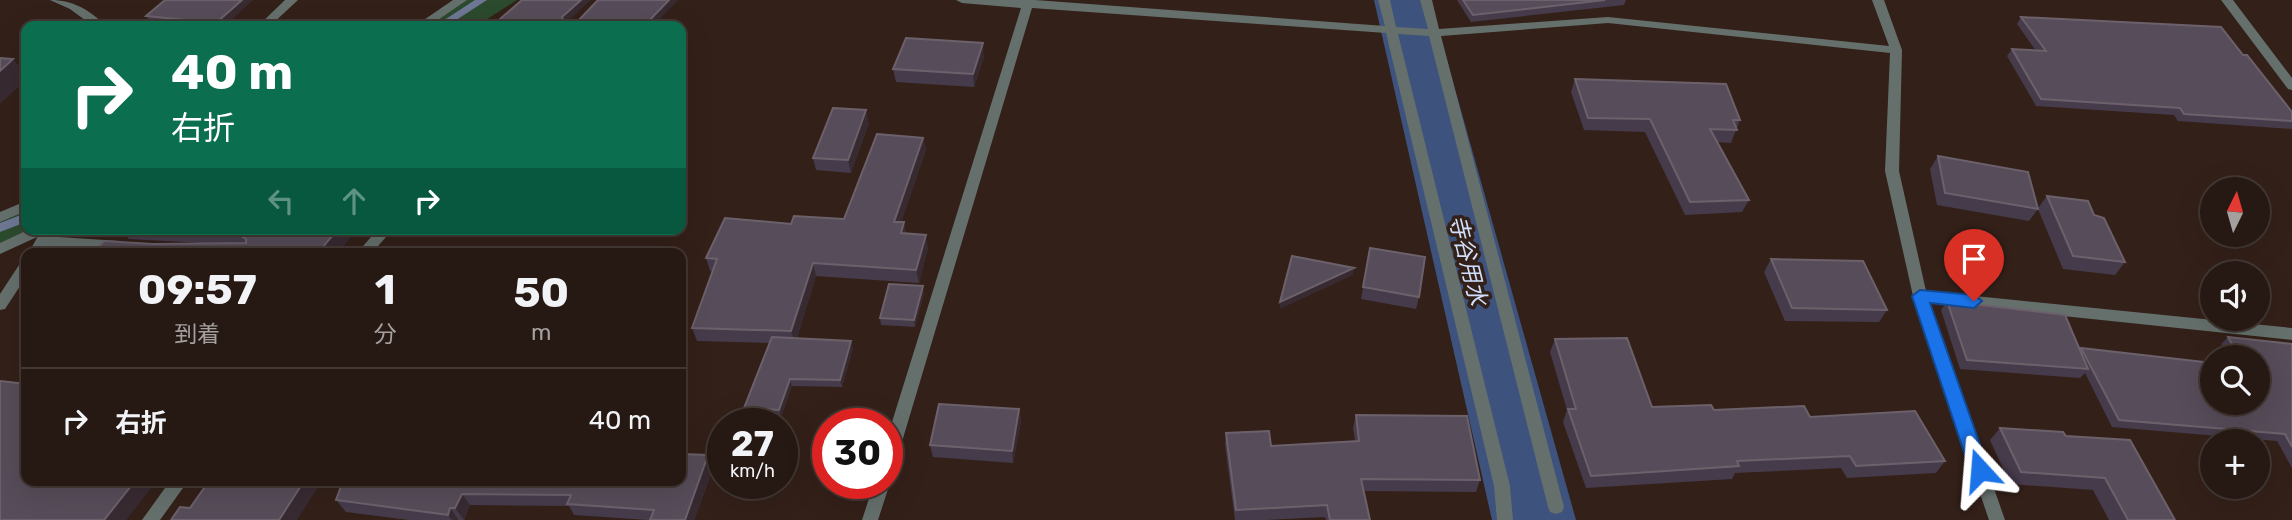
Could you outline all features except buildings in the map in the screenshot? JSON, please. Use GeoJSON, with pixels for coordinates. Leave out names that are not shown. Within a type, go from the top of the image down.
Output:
{"type":"FeatureCollection","features":[{"type":"Feature","properties":{"kind":"street"},"geometry":{"type":"LineString","coordinates":[[56,0],[74,7],[93,21]]}},
{"type":"Feature","properties":{"kind":"street"},"geometry":{"type":"LineString","coordinates":[[269,21],[292,0]]}},
{"type":"Feature","properties":{"kind":"street"},"geometry":{"type":"LineString","coordinates":[[429,21],[461,0]]}},
{"type":"Feature","properties":{"kind":"street"},"geometry":{"type":"LineString","coordinates":[[962,0],[1028,2],[1435,33],[1608,19],[1896,50]]}},
{"type":"Feature","properties":{"kind":"street"},"geometry":{"type":"LineString","coordinates":[[1384,0],[1502,486],[1506,520]]}},
{"type":"Feature","properties":{"kind":"street"},"geometry":{"type":"LineString","coordinates":[[1426,0],[1556,507]]}},
{"type":"Feature","properties":{"kind":"street"},"geometry":{"type":"LineString","coordinates":[[1878,0],[1896,50],[1892,171],[1920,296],[1997,520]]}},
{"type":"Feature","properties":{"kind":"street"},"geometry":{"type":"LineString","coordinates":[[2227,0],[2292,86]]}},
{"type":"Feature","properties":{"kind":"street"},"geometry":{"type":"LineString","coordinates":[[903,412],[1028,2]]}},
{"type":"Feature","properties":{"kind":"street"},"geometry":{"type":"LineString","coordinates":[[0,217],[21,208]]}},
{"type":"Feature","properties":{"kind":"street"},"geometry":{"type":"LineString","coordinates":[[0,248],[39,235]]}},
{"type":"Feature","properties":{"kind":"street"},"geometry":{"type":"LineString","coordinates":[[58,235],[138,247]]}},
{"type":"Feature","properties":{"kind":"street"},"geometry":{"type":"LineString","coordinates":[[369,248],[380,235]]}},
{"type":"Feature","properties":{"kind":"street"},"geometry":{"type":"LineString","coordinates":[[0,305],[21,274]]}},
{"type":"Feature","properties":{"kind":"street"},"geometry":{"type":"LineString","coordinates":[[1920,296],[2292,334]]}},
{"type":"Feature","properties":{"kind":"street"},"geometry":{"type":"LineString","coordinates":[[150,520],[176,486]]}},
{"type":"Feature","properties":{"kind":"street"},"geometry":{"type":"LineString","coordinates":[[870,520],[877,499]]}},
{"type":"Feature","properties":{"kind":"green space"},"geometry":{"type":"Polygon","coordinates":[[[461,0],[517,0],[484,21],[425,21],[461,0]]]}},
{"type":"Feature","properties":{"kind":"green space"},"geometry":{"type":"Polygon","coordinates":[[[21,208],[21,235],[30,235],[0,249],[0,218],[21,208]]]}},
{"type":"Feature","properties":{"kind":"waterway"},"geometry":{"type":"LineString","coordinates":[[448,21],[482,0]]}},
{"type":"Feature","properties":{"kind":"waterway","name":"寺谷用水"},"geometry":{"type":"LineString","coordinates":[[1402,0],[1534,520]]}},
{"type":"Feature","properties":{"kind":"waterway"},"geometry":{"type":"LineString","coordinates":[[0,228],[21,219]]}},
{"type":"Feature","properties":{"kind":"route"},"geometry":{"type":"LineString","coordinates":[[1974,301],[1920,296],[1980,470]]}}]}
